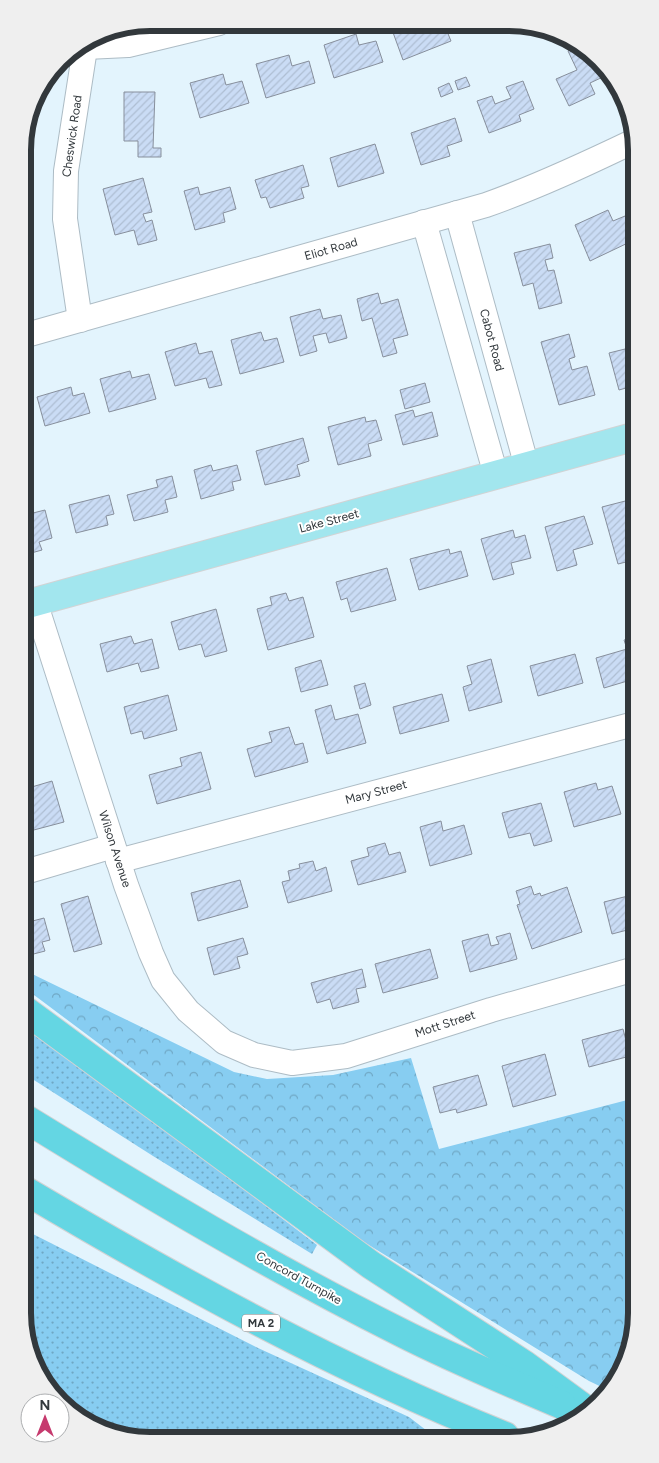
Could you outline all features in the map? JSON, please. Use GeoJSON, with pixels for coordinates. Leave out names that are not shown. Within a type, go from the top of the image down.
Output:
{"type":"FeatureCollection","features":[{"type":"Feature","properties":{"kind":"highway"},"geometry":{"type":"LineString","coordinates":[[31,1015],[372,1265],[525,1365],[582,1406]]}},
{"type":"Feature","properties":{"kind":"highway","name":"Concord Turnpike"},"geometry":{"type":"LineString","coordinates":[[31,1122],[176,1209],[361,1312],[449,1355],[576,1411]]}},
{"type":"Feature","properties":{"kind":"highway","name":"MA 2"},"geometry":{"type":"LineString","coordinates":[[31,1194],[212,1297],[282,1334],[409,1396],[495,1432]]}},
{"type":"Feature","properties":{"kind":"main road","name":"Lake Street"},"geometry":{"type":"LineString","coordinates":[[32,604],[628,439]]}},
{"type":"Feature","properties":{"kind":"street"},"geometry":{"type":"LineString","coordinates":[[97,44],[128,45],[185,31]]}},
{"type":"Feature","properties":{"kind":"street","name":"Cheswick Road"},"geometry":{"type":"LineString","coordinates":[[80,320],[65,219],[66,171],[85,51]]}},
{"type":"Feature","properties":{"kind":"street","name":"Eliot Road"},"geometry":{"type":"LineString","coordinates":[[32,334],[457,213],[516,194],[572,171],[628,144]]}},
{"type":"Feature","properties":{"kind":"street","name":"Cabot Road"},"geometry":{"type":"LineString","coordinates":[[457,213],[527,466]]}},
{"type":"Feature","properties":{"kind":"street"},"geometry":{"type":"LineString","coordinates":[[424,222],[496,475]]}},
{"type":"Feature","properties":{"kind":"street","name":"Wilson Avenue"},"geometry":{"type":"LineString","coordinates":[[32,609],[151,953],[163,980],[188,1011],[224,1042],[254,1055]]}},
{"type":"Feature","properties":{"kind":"street","name":"Mary Street"},"geometry":{"type":"LineString","coordinates":[[31,871],[116,853],[628,726]]}},
{"type":"Feature","properties":{"kind":"street","name":"Mott Street"},"geometry":{"type":"LineString","coordinates":[[254,1055],[292,1063],[346,1056],[491,1010],[627,971]]}},
{"type":"Feature","properties":{"kind":"green space"},"geometry":{"type":"Polygon","coordinates":[[[31,974],[234,1072],[267,1079],[333,1075],[411,1058],[439,1149],[627,1100],[627,1328],[619,1358],[601,1387],[364,1242],[31,993],[31,974]]]}},
{"type":"Feature","properties":{"kind":"green space"},"geometry":{"type":"Polygon","coordinates":[[[31,1031],[317,1245],[312,1254],[31,1078],[31,1031]]]}},
{"type":"Feature","properties":{"kind":"green space"},"geometry":{"type":"Polygon","coordinates":[[[31,1233],[258,1348],[409,1417],[428,1432],[151,1432],[135,1431],[112,1425],[84,1412],[70,1400],[70,1393],[63,1393],[51,1379],[40,1358],[35,1343],[31,1312],[31,1233]]]}},
{"type":"Feature","properties":{"kind":"building"},"geometry":{"type":"Polygon","coordinates":[[[392,31],[447,31],[451,41],[403,60],[392,31]]]}},
{"type":"Feature","properties":{"kind":"building"},"geometry":{"type":"Polygon","coordinates":[[[356,34],[359,45],[376,41],[383,62],[334,78],[324,45],[356,34]]]}},
{"type":"Feature","properties":{"kind":"building"},"geometry":{"type":"Polygon","coordinates":[[[572,49],[575,51],[593,66],[602,77],[590,83],[595,94],[569,106],[556,79],[577,70],[568,51],[572,49]]]}},
{"type":"Feature","properties":{"kind":"building"},"geometry":{"type":"Polygon","coordinates":[[[289,55],[292,66],[309,61],[315,83],[266,98],[256,64],[289,55]]]}},
{"type":"Feature","properties":{"kind":"building"},"geometry":{"type":"Polygon","coordinates":[[[223,74],[226,85],[242,81],[249,103],[200,118],[190,83],[223,74]]]}},
{"type":"Feature","properties":{"kind":"building"},"geometry":{"type":"Polygon","coordinates":[[[466,77],[470,86],[458,90],[455,81],[466,77]]]}},
{"type":"Feature","properties":{"kind":"building"},"geometry":{"type":"Polygon","coordinates":[[[523,81],[534,109],[519,115],[521,121],[489,133],[477,101],[492,96],[495,104],[511,98],[506,87],[523,81]]]}},
{"type":"Feature","properties":{"kind":"building"},"geometry":{"type":"Polygon","coordinates":[[[449,83],[453,92],[441,97],[438,88],[449,83]]]}},
{"type":"Feature","properties":{"kind":"building"},"geometry":{"type":"Polygon","coordinates":[[[124,92],[155,92],[153,148],[161,148],[161,157],[138,157],[138,141],[124,141],[124,92]]]}},
{"type":"Feature","properties":{"kind":"building"},"geometry":{"type":"Polygon","coordinates":[[[455,118],[462,141],[447,146],[450,156],[421,165],[411,133],[455,118]]]}},
{"type":"Feature","properties":{"kind":"building"},"geometry":{"type":"Polygon","coordinates":[[[375,144],[384,173],[338,187],[330,158],[375,144]]]}},
{"type":"Feature","properties":{"kind":"building"},"geometry":{"type":"Polygon","coordinates":[[[303,165],[309,186],[301,188],[304,198],[270,208],[266,197],[261,198],[255,180],[303,165]]]}},
{"type":"Feature","properties":{"kind":"building"},"geometry":{"type":"Polygon","coordinates":[[[143,178],[152,212],[143,214],[146,222],[152,220],[157,240],[138,245],[134,230],[115,235],[103,189],[143,178]]]}},
{"type":"Feature","properties":{"kind":"building"},"geometry":{"type":"Polygon","coordinates":[[[198,187],[200,195],[230,187],[236,209],[223,213],[225,222],[195,230],[184,191],[198,187]]]}},
{"type":"Feature","properties":{"kind":"building"},"geometry":{"type":"Polygon","coordinates":[[[608,210],[613,221],[625,216],[628,223],[628,243],[590,261],[575,225],[608,210]]]}},
{"type":"Feature","properties":{"kind":"building"},"geometry":{"type":"Polygon","coordinates":[[[550,244],[553,258],[545,260],[548,271],[554,270],[562,303],[539,309],[533,283],[523,286],[514,253],[550,244]]]}},
{"type":"Feature","properties":{"kind":"building"},"geometry":{"type":"Polygon","coordinates":[[[378,293],[381,304],[398,299],[408,335],[393,339],[397,353],[383,357],[372,318],[362,321],[357,299],[378,293]]]}},
{"type":"Feature","properties":{"kind":"building"},"geometry":{"type":"Polygon","coordinates":[[[320,309],[323,319],[341,315],[347,338],[329,343],[326,333],[313,336],[317,351],[300,356],[290,317],[320,309]]]}},
{"type":"Feature","properties":{"kind":"building"},"geometry":{"type":"Polygon","coordinates":[[[261,332],[264,341],[277,338],[284,362],[240,374],[231,340],[261,332]]]}},
{"type":"Feature","properties":{"kind":"building"},"geometry":{"type":"Polygon","coordinates":[[[569,334],[575,357],[569,359],[572,370],[587,366],[595,395],[559,405],[541,342],[569,334]]]}},
{"type":"Feature","properties":{"kind":"building"},"geometry":{"type":"Polygon","coordinates":[[[196,343],[199,354],[212,351],[222,385],[209,388],[206,378],[175,386],[165,352],[196,343]]]}},
{"type":"Feature","properties":{"kind":"building"},"geometry":{"type":"Polygon","coordinates":[[[625,349],[628,357],[628,387],[619,390],[609,353],[625,349]]]}},
{"type":"Feature","properties":{"kind":"building"},"geometry":{"type":"Polygon","coordinates":[[[130,371],[132,378],[149,374],[156,399],[109,412],[100,379],[130,371]]]}},
{"type":"Feature","properties":{"kind":"building"},"geometry":{"type":"Polygon","coordinates":[[[425,383],[430,402],[405,409],[400,390],[425,383]]]}},
{"type":"Feature","properties":{"kind":"building"},"geometry":{"type":"Polygon","coordinates":[[[71,387],[73,396],[84,393],[90,413],[45,426],[37,397],[71,387]]]}},
{"type":"Feature","properties":{"kind":"building"},"geometry":{"type":"Polygon","coordinates":[[[413,410],[415,417],[432,412],[438,436],[403,445],[395,415],[413,410]]]}},
{"type":"Feature","properties":{"kind":"building"},"geometry":{"type":"Polygon","coordinates":[[[365,417],[366,422],[376,420],[382,440],[368,444],[371,456],[338,465],[328,427],[365,417]]]}},
{"type":"Feature","properties":{"kind":"building"},"geometry":{"type":"Polygon","coordinates":[[[303,438],[309,461],[297,465],[300,476],[265,485],[256,451],[303,438]]]}},
{"type":"Feature","properties":{"kind":"building"},"geometry":{"type":"Polygon","coordinates":[[[211,465],[213,471],[237,465],[241,480],[232,482],[234,490],[201,499],[194,470],[211,465]]]}},
{"type":"Feature","properties":{"kind":"building"},"geometry":{"type":"Polygon","coordinates":[[[172,476],[177,497],[165,500],[168,512],[134,521],[127,495],[158,487],[156,480],[172,476]]]}},
{"type":"Feature","properties":{"kind":"building"},"geometry":{"type":"Polygon","coordinates":[[[109,495],[114,514],[106,516],[108,525],[76,533],[69,505],[109,495]]]}},
{"type":"Feature","properties":{"kind":"building"},"geometry":{"type":"Polygon","coordinates":[[[628,500],[628,562],[618,564],[602,507],[628,500]]]}},
{"type":"Feature","properties":{"kind":"building"},"geometry":{"type":"Polygon","coordinates":[[[45,510],[52,538],[39,542],[42,550],[32,553],[32,513],[45,510]]]}},
{"type":"Feature","properties":{"kind":"building"},"geometry":{"type":"Polygon","coordinates":[[[584,516],[593,544],[573,550],[577,565],[557,571],[545,527],[584,516]]]}},
{"type":"Feature","properties":{"kind":"building"},"geometry":{"type":"Polygon","coordinates":[[[513,530],[515,538],[525,535],[531,558],[511,563],[514,574],[493,580],[481,539],[513,530]]]}},
{"type":"Feature","properties":{"kind":"building"},"geometry":{"type":"Polygon","coordinates":[[[449,549],[450,554],[461,551],[468,576],[419,590],[410,559],[449,549]]]}},
{"type":"Feature","properties":{"kind":"building"},"geometry":{"type":"Polygon","coordinates":[[[387,568],[396,600],[351,612],[347,598],[341,600],[336,582],[387,568]]]}},
{"type":"Feature","properties":{"kind":"building"},"geometry":{"type":"Polygon","coordinates":[[[286,593],[289,601],[303,597],[314,637],[268,650],[257,609],[272,605],[270,597],[286,593]]]}},
{"type":"Feature","properties":{"kind":"building"},"geometry":{"type":"Polygon","coordinates":[[[216,609],[227,651],[205,657],[201,644],[179,650],[171,622],[216,609]]]}},
{"type":"Feature","properties":{"kind":"building"},"geometry":{"type":"Polygon","coordinates":[[[131,636],[134,644],[152,639],[159,668],[141,672],[138,663],[107,672],[100,644],[131,636]]]}},
{"type":"Feature","properties":{"kind":"building"},"geometry":{"type":"Polygon","coordinates":[[[628,639],[628,681],[604,688],[596,658],[627,649],[624,640],[628,639]]]}},
{"type":"Feature","properties":{"kind":"building"},"geometry":{"type":"Polygon","coordinates":[[[575,654],[583,683],[538,696],[530,666],[575,654]]]}},
{"type":"Feature","properties":{"kind":"building"},"geometry":{"type":"Polygon","coordinates":[[[491,659],[502,702],[469,711],[463,687],[472,684],[467,666],[491,659]]]}},
{"type":"Feature","properties":{"kind":"building"},"geometry":{"type":"Polygon","coordinates":[[[321,660],[328,685],[301,692],[295,668],[321,660]]]}},
{"type":"Feature","properties":{"kind":"building"},"geometry":{"type":"Polygon","coordinates":[[[365,683],[371,705],[360,709],[354,686],[365,683]]]}},
{"type":"Feature","properties":{"kind":"building"},"geometry":{"type":"Polygon","coordinates":[[[442,694],[449,721],[400,734],[393,707],[442,694]]]}},
{"type":"Feature","properties":{"kind":"building"},"geometry":{"type":"Polygon","coordinates":[[[168,695],[177,730],[144,739],[142,731],[131,734],[124,707],[168,695]]]}},
{"type":"Feature","properties":{"kind":"building"},"geometry":{"type":"Polygon","coordinates":[[[331,705],[335,720],[358,714],[366,743],[327,754],[315,710],[331,705]]]}},
{"type":"Feature","properties":{"kind":"building"},"geometry":{"type":"Polygon","coordinates":[[[289,727],[295,745],[303,743],[308,762],[255,777],[247,749],[272,742],[269,732],[289,727]]]}},
{"type":"Feature","properties":{"kind":"building"},"geometry":{"type":"Polygon","coordinates":[[[201,752],[211,789],[157,804],[149,775],[182,766],[180,758],[201,752]]]}},
{"type":"Feature","properties":{"kind":"building"},"geometry":{"type":"Polygon","coordinates":[[[52,781],[64,822],[31,831],[31,787],[52,781]]]}},
{"type":"Feature","properties":{"kind":"building"},"geometry":{"type":"Polygon","coordinates":[[[596,783],[598,790],[612,786],[621,814],[574,827],[564,792],[596,783]]]}},
{"type":"Feature","properties":{"kind":"building"},"geometry":{"type":"Polygon","coordinates":[[[541,803],[552,841],[534,846],[530,833],[509,838],[502,813],[541,803]]]}},
{"type":"Feature","properties":{"kind":"building"},"geometry":{"type":"Polygon","coordinates":[[[441,821],[443,831],[464,825],[472,854],[430,866],[420,827],[441,821]]]}},
{"type":"Feature","properties":{"kind":"building"},"geometry":{"type":"Polygon","coordinates":[[[385,843],[389,855],[400,852],[406,872],[358,885],[351,861],[369,856],[367,848],[385,843]]]}},
{"type":"Feature","properties":{"kind":"building"},"geometry":{"type":"Polygon","coordinates":[[[313,861],[316,871],[326,867],[332,891],[288,903],[282,882],[290,880],[288,871],[300,868],[299,864],[313,861]]]}},
{"type":"Feature","properties":{"kind":"building"},"geometry":{"type":"Polygon","coordinates":[[[240,880],[248,907],[198,921],[191,893],[240,880]]]}},
{"type":"Feature","properties":{"kind":"building"},"geometry":{"type":"Polygon","coordinates":[[[531,886],[534,895],[540,893],[541,896],[567,887],[582,932],[532,949],[517,905],[520,904],[516,891],[531,886]]]}},
{"type":"Feature","properties":{"kind":"building"},"geometry":{"type":"Polygon","coordinates":[[[88,896],[102,944],[74,952],[61,904],[88,896]]]}},
{"type":"Feature","properties":{"kind":"building"},"geometry":{"type":"Polygon","coordinates":[[[627,896],[627,930],[612,934],[604,902],[627,896]]]}},
{"type":"Feature","properties":{"kind":"building"},"geometry":{"type":"Polygon","coordinates":[[[44,918],[50,940],[42,942],[45,951],[31,955],[31,921],[44,918]]]}},
{"type":"Feature","properties":{"kind":"building"},"geometry":{"type":"Polygon","coordinates":[[[510,933],[517,959],[470,972],[462,941],[488,934],[491,946],[499,944],[496,937],[510,933]]]}},
{"type":"Feature","properties":{"kind":"building"},"geometry":{"type":"Polygon","coordinates":[[[243,938],[248,954],[237,957],[240,968],[214,975],[207,948],[243,938]]]}},
{"type":"Feature","properties":{"kind":"building"},"geometry":{"type":"Polygon","coordinates":[[[430,949],[438,978],[383,993],[375,964],[430,949]]]}},
{"type":"Feature","properties":{"kind":"building"},"geometry":{"type":"Polygon","coordinates":[[[362,969],[366,987],[356,989],[359,1002],[333,1009],[330,999],[317,1003],[311,983],[362,969]]]}},
{"type":"Feature","properties":{"kind":"building"},"geometry":{"type":"Polygon","coordinates":[[[623,1029],[627,1045],[627,1057],[589,1067],[582,1040],[623,1029]]]}},
{"type":"Feature","properties":{"kind":"building"},"geometry":{"type":"Polygon","coordinates":[[[545,1054],[556,1095],[513,1107],[502,1066],[545,1054]]]}},
{"type":"Feature","properties":{"kind":"building"},"geometry":{"type":"Polygon","coordinates":[[[478,1075],[487,1105],[457,1113],[456,1109],[440,1113],[433,1087],[478,1075]]]}}]}
